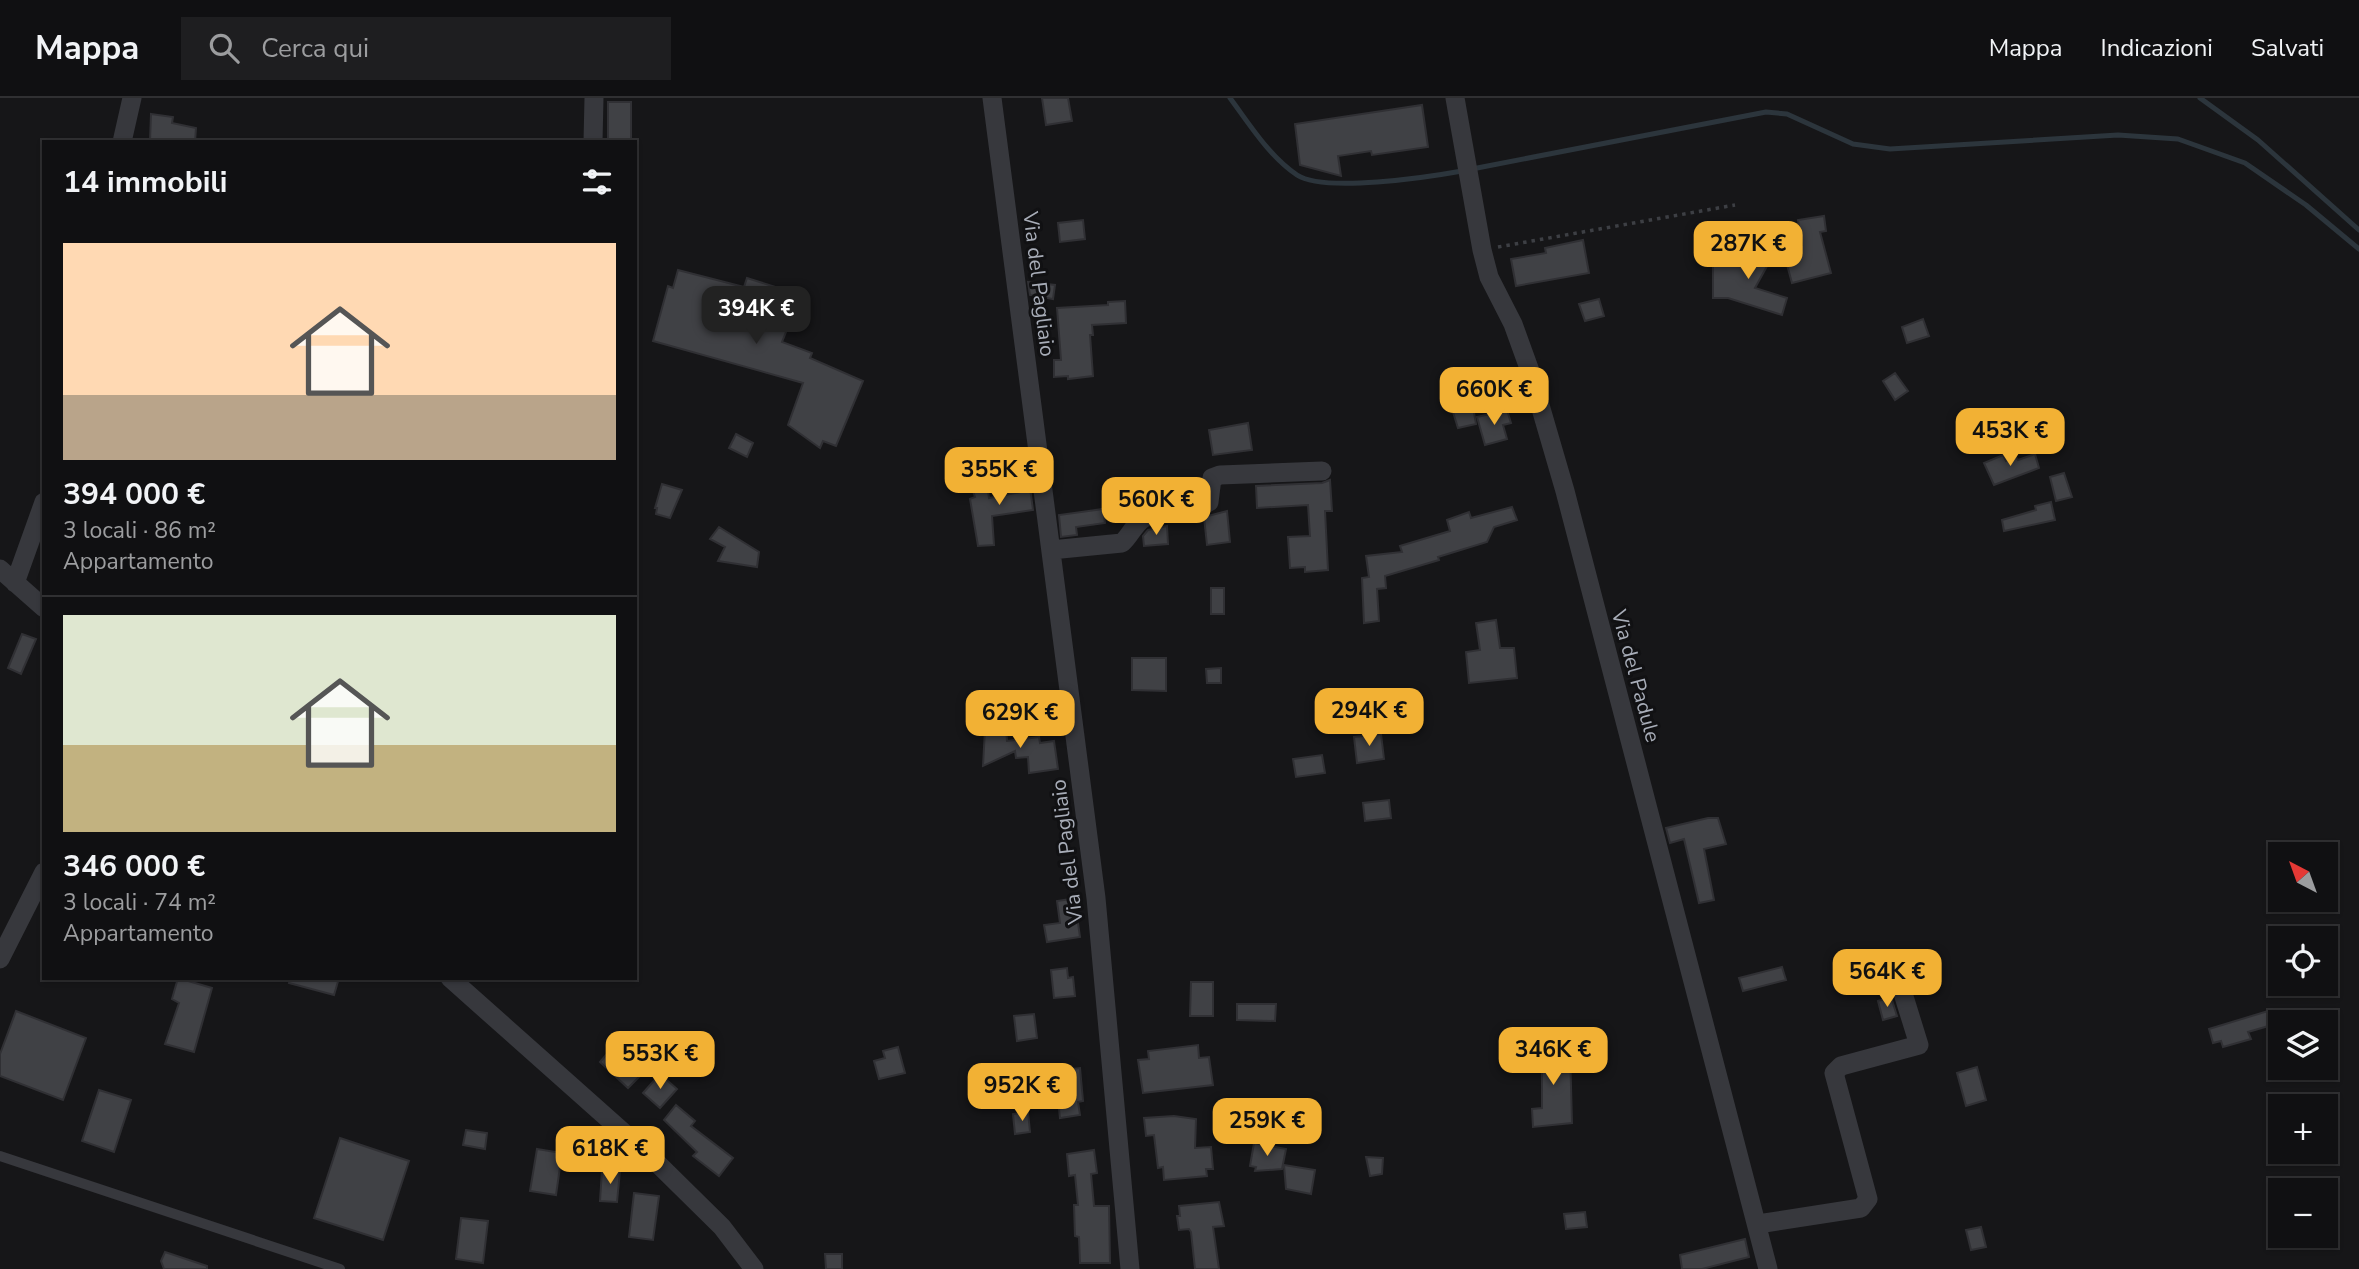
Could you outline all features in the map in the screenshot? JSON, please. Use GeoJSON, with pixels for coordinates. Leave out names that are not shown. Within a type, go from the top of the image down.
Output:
{"type":"FeatureCollection","features":[{"type":"Feature","properties":{"kind":"street"},"geometry":{"type":"LineString","coordinates":[[122,140],[132,98]]}},
{"type":"Feature","properties":{"kind":"street"},"geometry":{"type":"LineString","coordinates":[[593,140],[594,98]]}},
{"type":"Feature","properties":{"kind":"street","name":"Via del Pagliaio"},"geometry":{"type":"LineString","coordinates":[[992,98],[1096,898],[1130,1269]]}},
{"type":"Feature","properties":{"kind":"street","name":"Via del Padule"},"geometry":{"type":"LineString","coordinates":[[1455,98],[1489,277],[1513,324],[1530,371],[1565,491],[1768,1269]]}},
{"type":"Feature","properties":{"kind":"street"},"geometry":{"type":"LineString","coordinates":[[1051,550],[1122,543],[1145,517],[1163,511],[1202,506],[1209,502],[1212,478],[1220,475],[1322,471]]}},
{"type":"Feature","properties":{"kind":"street"},"geometry":{"type":"LineString","coordinates":[[15,583],[42,508]]}},
{"type":"Feature","properties":{"kind":"street"},"geometry":{"type":"LineString","coordinates":[[0,569],[42,606]]}},
{"type":"Feature","properties":{"kind":"street"},"geometry":{"type":"LineString","coordinates":[[0,958],[42,876]]}},
{"type":"Feature","properties":{"kind":"street"},"geometry":{"type":"LineString","coordinates":[[1758,1224],[1861,1208],[1868,1199],[1834,1073],[1842,1066],[1919,1045],[1892,961]]}},
{"type":"Feature","properties":{"kind":"street"},"geometry":{"type":"LineString","coordinates":[[452,980],[650,1156],[722,1227],[754,1269]]}},
{"type":"Feature","properties":{"kind":"lane"},"geometry":{"type":"LineString","coordinates":[[0,1156],[340,1269]]}},
{"type":"Feature","properties":{"kind":"path"},"geometry":{"type":"LineString","coordinates":[[1482,250],[1735,205]]}},
{"type":"Feature","properties":{"kind":"building"},"geometry":{"type":"Polygon","coordinates":[[[1042,98],[1068,98],[1072,121],[1046,125],[1042,98]]]}},
{"type":"Feature","properties":{"kind":"building"},"geometry":{"type":"Polygon","coordinates":[[[608,102],[631,102],[631,140],[608,140],[608,102]]]}},
{"type":"Feature","properties":{"kind":"building"},"geometry":{"type":"Polygon","coordinates":[[[1422,105],[1428,147],[1372,155],[1371,151],[1338,156],[1341,176],[1300,165],[1295,124],[1422,105]]]}},
{"type":"Feature","properties":{"kind":"building"},"geometry":{"type":"Polygon","coordinates":[[[151,114],[173,117],[172,123],[196,128],[195,140],[150,140],[151,114]]]}},
{"type":"Feature","properties":{"kind":"building"},"geometry":{"type":"Polygon","coordinates":[[[1824,216],[1826,231],[1820,232],[1831,273],[1792,283],[1783,250],[1802,245],[1798,220],[1824,216]]]}},
{"type":"Feature","properties":{"kind":"building"},"geometry":{"type":"Polygon","coordinates":[[[1083,220],[1085,239],[1060,242],[1058,223],[1083,220]]]}},
{"type":"Feature","properties":{"kind":"building"},"geometry":{"type":"Polygon","coordinates":[[[1759,238],[1777,248],[1755,288],[1787,298],[1782,315],[1728,298],[1713,298],[1713,265],[1744,265],[1759,238]]]}},
{"type":"Feature","properties":{"kind":"building"},"geometry":{"type":"Polygon","coordinates":[[[1583,240],[1589,273],[1516,286],[1511,259],[1546,253],[1545,248],[1583,240]]]}},
{"type":"Feature","properties":{"kind":"building"},"geometry":{"type":"Polygon","coordinates":[[[678,270],[744,287],[747,278],[788,291],[777,323],[788,327],[782,342],[812,353],[810,358],[863,381],[836,446],[823,441],[820,448],[788,425],[803,383],[653,341],[668,286],[673,288],[678,270]]]}},
{"type":"Feature","properties":{"kind":"building"},"geometry":{"type":"Polygon","coordinates":[[[1028,282],[1055,285],[1053,299],[1030,295],[1028,282]]]}},
{"type":"Feature","properties":{"kind":"building"},"geometry":{"type":"Polygon","coordinates":[[[1599,299],[1604,316],[1585,321],[1579,304],[1599,299]]]}},
{"type":"Feature","properties":{"kind":"building"},"geometry":{"type":"Polygon","coordinates":[[[1125,301],[1126,323],[1092,325],[1093,335],[1090,335],[1093,376],[1068,379],[1068,376],[1054,377],[1054,360],[1061,360],[1057,308],[1108,305],[1108,302],[1125,301]]]}},
{"type":"Feature","properties":{"kind":"building"},"geometry":{"type":"Polygon","coordinates":[[[1923,319],[1929,336],[1907,343],[1902,327],[1923,319]]]}},
{"type":"Feature","properties":{"kind":"building"},"geometry":{"type":"Polygon","coordinates":[[[1895,373],[1908,391],[1895,400],[1883,381],[1895,373]]]}},
{"type":"Feature","properties":{"kind":"building"},"geometry":{"type":"Polygon","coordinates":[[[1473,407],[1476,424],[1458,428],[1453,412],[1473,407]]]}},
{"type":"Feature","properties":{"kind":"building"},"geometry":{"type":"Polygon","coordinates":[[[1507,410],[1511,423],[1503,425],[1507,439],[1485,445],[1477,417],[1507,410]]]}},
{"type":"Feature","properties":{"kind":"building"},"geometry":{"type":"Polygon","coordinates":[[[1248,423],[1252,450],[1213,455],[1209,430],[1248,423]]]}},
{"type":"Feature","properties":{"kind":"building"},"geometry":{"type":"Polygon","coordinates":[[[736,434],[753,443],[747,457],[729,448],[736,434]]]}},
{"type":"Feature","properties":{"kind":"building"},"geometry":{"type":"Polygon","coordinates":[[[2035,454],[2039,468],[1994,485],[1984,463],[2003,455],[2006,461],[2035,454]]]}},
{"type":"Feature","properties":{"kind":"building"},"geometry":{"type":"Polygon","coordinates":[[[1027,465],[1033,510],[992,516],[994,545],[978,546],[970,499],[975,497],[972,488],[987,485],[989,498],[1021,492],[1016,467],[1027,465]]]}},
{"type":"Feature","properties":{"kind":"building"},"geometry":{"type":"Polygon","coordinates":[[[2064,473],[2072,497],[2056,501],[2050,477],[2064,473]]]}},
{"type":"Feature","properties":{"kind":"building"},"geometry":{"type":"Polygon","coordinates":[[[1330,480],[1332,511],[1325,511],[1328,570],[1305,572],[1305,567],[1290,568],[1288,537],[1310,536],[1308,505],[1257,508],[1256,486],[1322,483],[1330,480]]]}},
{"type":"Feature","properties":{"kind":"building"},"geometry":{"type":"Polygon","coordinates":[[[662,484],[682,490],[670,518],[656,514],[655,508],[662,484]]]}},
{"type":"Feature","properties":{"kind":"building"},"geometry":{"type":"Polygon","coordinates":[[[2051,502],[2055,520],[2004,531],[2002,520],[2036,510],[2035,506],[2051,502]]]}},
{"type":"Feature","properties":{"kind":"building"},"geometry":{"type":"Polygon","coordinates":[[[1512,507],[1517,520],[1494,527],[1487,542],[1385,576],[1386,588],[1377,589],[1379,621],[1364,623],[1362,578],[1369,577],[1366,556],[1402,552],[1400,546],[1450,531],[1447,520],[1469,512],[1471,518],[1512,507]]]}},
{"type":"Feature","properties":{"kind":"building"},"geometry":{"type":"Polygon","coordinates":[[[1103,509],[1105,523],[1076,527],[1077,535],[1061,537],[1059,515],[1103,509]]]}},
{"type":"Feature","properties":{"kind":"building"},"geometry":{"type":"Polygon","coordinates":[[[1227,511],[1230,542],[1207,545],[1204,517],[1227,511]]]}},
{"type":"Feature","properties":{"kind":"building"},"geometry":{"type":"Polygon","coordinates":[[[1167,526],[1168,544],[1144,546],[1143,536],[1148,530],[1167,526]]]}},
{"type":"Feature","properties":{"kind":"building"},"geometry":{"type":"Polygon","coordinates":[[[719,527],[759,552],[757,567],[718,561],[725,547],[710,539],[719,527]]]}},
{"type":"Feature","properties":{"kind":"building"},"geometry":{"type":"Polygon","coordinates":[[[1211,588],[1224,588],[1224,614],[1211,614],[1211,588]]]}},
{"type":"Feature","properties":{"kind":"building"},"geometry":{"type":"Polygon","coordinates":[[[1496,620],[1500,648],[1514,648],[1517,678],[1469,683],[1466,652],[1480,650],[1476,623],[1496,620]]]}},
{"type":"Feature","properties":{"kind":"building"},"geometry":{"type":"Polygon","coordinates":[[[22,634],[36,639],[21,674],[8,668],[22,634]]]}},
{"type":"Feature","properties":{"kind":"building"},"geometry":{"type":"Polygon","coordinates":[[[1132,658],[1166,658],[1166,691],[1132,690],[1132,658]]]}},
{"type":"Feature","properties":{"kind":"building"},"geometry":{"type":"Polygon","coordinates":[[[1221,668],[1221,683],[1207,683],[1206,669],[1221,668]]]}},
{"type":"Feature","properties":{"kind":"building"},"geometry":{"type":"Polygon","coordinates":[[[1006,728],[1007,741],[1039,737],[1040,743],[1054,741],[1058,769],[1029,773],[1028,757],[1016,758],[1015,751],[983,766],[985,729],[1006,728]]]}},
{"type":"Feature","properties":{"kind":"building"},"geometry":{"type":"Polygon","coordinates":[[[1381,734],[1384,759],[1357,763],[1354,737],[1381,734]]]}},
{"type":"Feature","properties":{"kind":"building"},"geometry":{"type":"Polygon","coordinates":[[[1322,755],[1325,773],[1296,777],[1293,759],[1322,755]]]}},
{"type":"Feature","properties":{"kind":"building"},"geometry":{"type":"Polygon","coordinates":[[[1389,800],[1391,818],[1365,821],[1363,803],[1389,800]]]}},
{"type":"Feature","properties":{"kind":"building"},"geometry":{"type":"Polygon","coordinates":[[[1718,818],[1726,844],[1704,849],[1714,900],[1699,903],[1684,839],[1670,843],[1666,828],[1718,818]]]}},
{"type":"Feature","properties":{"kind":"building"},"geometry":{"type":"Polygon","coordinates":[[[1071,899],[1073,910],[1076,909],[1080,937],[1047,942],[1044,925],[1060,923],[1057,901],[1071,899]]]}},
{"type":"Feature","properties":{"kind":"building"},"geometry":{"type":"Polygon","coordinates":[[[1782,967],[1786,980],[1743,991],[1739,978],[1782,967]]]}},
{"type":"Feature","properties":{"kind":"building"},"geometry":{"type":"Polygon","coordinates":[[[1067,968],[1068,978],[1073,977],[1075,996],[1054,998],[1051,970],[1067,968]]]}},
{"type":"Feature","properties":{"kind":"building"},"geometry":{"type":"Polygon","coordinates":[[[177,980],[212,988],[194,1052],[165,1044],[179,1003],[172,999],[177,980]]]}},
{"type":"Feature","properties":{"kind":"building"},"geometry":{"type":"Polygon","coordinates":[[[290,980],[338,980],[334,995],[289,983],[290,980]]]}},
{"type":"Feature","properties":{"kind":"building"},"geometry":{"type":"Polygon","coordinates":[[[1191,982],[1213,982],[1213,1016],[1190,1016],[1191,982]]]}},
{"type":"Feature","properties":{"kind":"building"},"geometry":{"type":"Polygon","coordinates":[[[1891,997],[1897,1016],[1883,1020],[1878,1001],[1891,997]]]}},
{"type":"Feature","properties":{"kind":"building"},"geometry":{"type":"Polygon","coordinates":[[[1237,1004],[1276,1004],[1275,1021],[1237,1020],[1237,1004]]]}},
{"type":"Feature","properties":{"kind":"building"},"geometry":{"type":"Polygon","coordinates":[[[16,1011],[86,1038],[63,1100],[0,1076],[0,1054],[16,1011]]]}},
{"type":"Feature","properties":{"kind":"building"},"geometry":{"type":"Polygon","coordinates":[[[2268,1011],[2268,1026],[2248,1032],[2251,1039],[2223,1047],[2221,1041],[2213,1043],[2209,1029],[2268,1011]]]}},
{"type":"Feature","properties":{"kind":"building"},"geometry":{"type":"Polygon","coordinates":[[[1034,1014],[1037,1038],[1017,1041],[1014,1016],[1034,1014]]]}},
{"type":"Feature","properties":{"kind":"building"},"geometry":{"type":"Polygon","coordinates":[[[1198,1045],[1199,1058],[1209,1057],[1213,1085],[1143,1093],[1138,1060],[1149,1059],[1148,1051],[1198,1045]]]}},
{"type":"Feature","properties":{"kind":"building"},"geometry":{"type":"Polygon","coordinates":[[[613,1047],[640,1076],[628,1088],[600,1062],[613,1047]]]}},
{"type":"Feature","properties":{"kind":"building"},"geometry":{"type":"Polygon","coordinates":[[[898,1047],[905,1073],[879,1079],[874,1061],[885,1058],[883,1051],[898,1047]]]}},
{"type":"Feature","properties":{"kind":"building"},"geometry":{"type":"Polygon","coordinates":[[[1570,1049],[1572,1123],[1533,1127],[1532,1109],[1542,1108],[1542,1072],[1530,1072],[1529,1050],[1570,1049]]]}},
{"type":"Feature","properties":{"kind":"building"},"geometry":{"type":"Polygon","coordinates":[[[1977,1067],[1986,1100],[1966,1106],[1957,1073],[1977,1067]]]}},
{"type":"Feature","properties":{"kind":"building"},"geometry":{"type":"Polygon","coordinates":[[[1080,1068],[1083,1101],[1078,1102],[1080,1115],[1060,1118],[1055,1071],[1080,1068]]]}},
{"type":"Feature","properties":{"kind":"building"},"geometry":{"type":"Polygon","coordinates":[[[660,1074],[677,1089],[660,1108],[643,1093],[660,1074]]]}},
{"type":"Feature","properties":{"kind":"building"},"geometry":{"type":"Polygon","coordinates":[[[99,1090],[131,1100],[114,1152],[82,1141],[99,1090]]]}},
{"type":"Feature","properties":{"kind":"building"},"geometry":{"type":"Polygon","coordinates":[[[676,1105],[695,1121],[691,1126],[733,1158],[719,1176],[693,1156],[697,1152],[664,1120],[676,1105]]]}},
{"type":"Feature","properties":{"kind":"building"},"geometry":{"type":"Polygon","coordinates":[[[1028,1112],[1030,1132],[1015,1134],[1013,1114],[1028,1112]]]}},
{"type":"Feature","properties":{"kind":"building"},"geometry":{"type":"Polygon","coordinates":[[[1174,1116],[1196,1119],[1195,1148],[1211,1147],[1213,1169],[1206,1169],[1207,1176],[1164,1180],[1163,1167],[1158,1168],[1154,1135],[1146,1136],[1144,1118],[1174,1116]]]}},
{"type":"Feature","properties":{"kind":"building"},"geometry":{"type":"Polygon","coordinates":[[[466,1130],[487,1133],[485,1149],[463,1145],[466,1130]]]}},
{"type":"Feature","properties":{"kind":"building"},"geometry":{"type":"Polygon","coordinates":[[[340,1138],[409,1161],[383,1240],[314,1218],[340,1138]]]}},
{"type":"Feature","properties":{"kind":"building"},"geometry":{"type":"Polygon","coordinates":[[[1254,1143],[1286,1149],[1282,1169],[1255,1171],[1256,1167],[1250,1166],[1254,1143]]]}},
{"type":"Feature","properties":{"kind":"building"},"geometry":{"type":"Polygon","coordinates":[[[537,1149],[562,1153],[556,1195],[530,1191],[537,1149]]]}},
{"type":"Feature","properties":{"kind":"building"},"geometry":{"type":"Polygon","coordinates":[[[1094,1150],[1097,1173],[1091,1174],[1094,1206],[1109,1206],[1110,1263],[1080,1263],[1079,1237],[1075,1236],[1074,1205],[1078,1205],[1075,1175],[1069,1176],[1067,1154],[1094,1150]]]}},
{"type":"Feature","properties":{"kind":"building"},"geometry":{"type":"Polygon","coordinates":[[[1366,1157],[1383,1158],[1382,1174],[1370,1176],[1366,1157]]]}},
{"type":"Feature","properties":{"kind":"building"},"geometry":{"type":"Polygon","coordinates":[[[1284,1165],[1315,1170],[1311,1194],[1286,1189],[1284,1165]]]}},
{"type":"Feature","properties":{"kind":"building"},"geometry":{"type":"Polygon","coordinates":[[[602,1170],[620,1171],[617,1202],[600,1201],[602,1170]]]}},
{"type":"Feature","properties":{"kind":"building"},"geometry":{"type":"Polygon","coordinates":[[[634,1193],[659,1196],[653,1240],[629,1237],[634,1193]]]}},
{"type":"Feature","properties":{"kind":"building"},"geometry":{"type":"Polygon","coordinates":[[[1219,1202],[1224,1226],[1213,1227],[1219,1269],[1195,1269],[1191,1232],[1189,1229],[1179,1230],[1179,1206],[1219,1202]]]}},
{"type":"Feature","properties":{"kind":"building"},"geometry":{"type":"Polygon","coordinates":[[[1585,1212],[1587,1227],[1566,1229],[1564,1214],[1585,1212]]]}},
{"type":"Feature","properties":{"kind":"building"},"geometry":{"type":"Polygon","coordinates":[[[461,1218],[488,1221],[483,1263],[456,1259],[461,1218]]]}},
{"type":"Feature","properties":{"kind":"building"},"geometry":{"type":"Polygon","coordinates":[[[1981,1227],[1986,1247],[1971,1250],[1966,1230],[1981,1227]]]}},
{"type":"Feature","properties":{"kind":"building"},"geometry":{"type":"Polygon","coordinates":[[[1745,1239],[1749,1257],[1702,1269],[1682,1269],[1680,1255],[1745,1239]]]}},
{"type":"Feature","properties":{"kind":"building"},"geometry":{"type":"Polygon","coordinates":[[[165,1252],[207,1266],[207,1269],[164,1269],[161,1261],[165,1252]]]}},
{"type":"Feature","properties":{"kind":"building"},"geometry":{"type":"Polygon","coordinates":[[[825,1254],[842,1254],[842,1269],[826,1269],[825,1254]]]}},
{"type":"Feature","properties":{"kind":"waterway"},"geometry":{"type":"LineString","coordinates":[[1230,98],[1260,140],[1278,159],[1297,175],[1310,180],[1330,183],[1377,182],[1462,171]]}},
{"type":"Feature","properties":{"kind":"waterway"},"geometry":{"type":"LineString","coordinates":[[2200,98],[2258,140],[2359,230]]}},
{"type":"Feature","properties":{"kind":"waterway"},"geometry":{"type":"LineString","coordinates":[[1472,169],[1766,112],[1787,114],[1853,144],[1890,149],[2118,135],[2178,139],[2245,163],[2306,205],[2359,249]]}}]}
